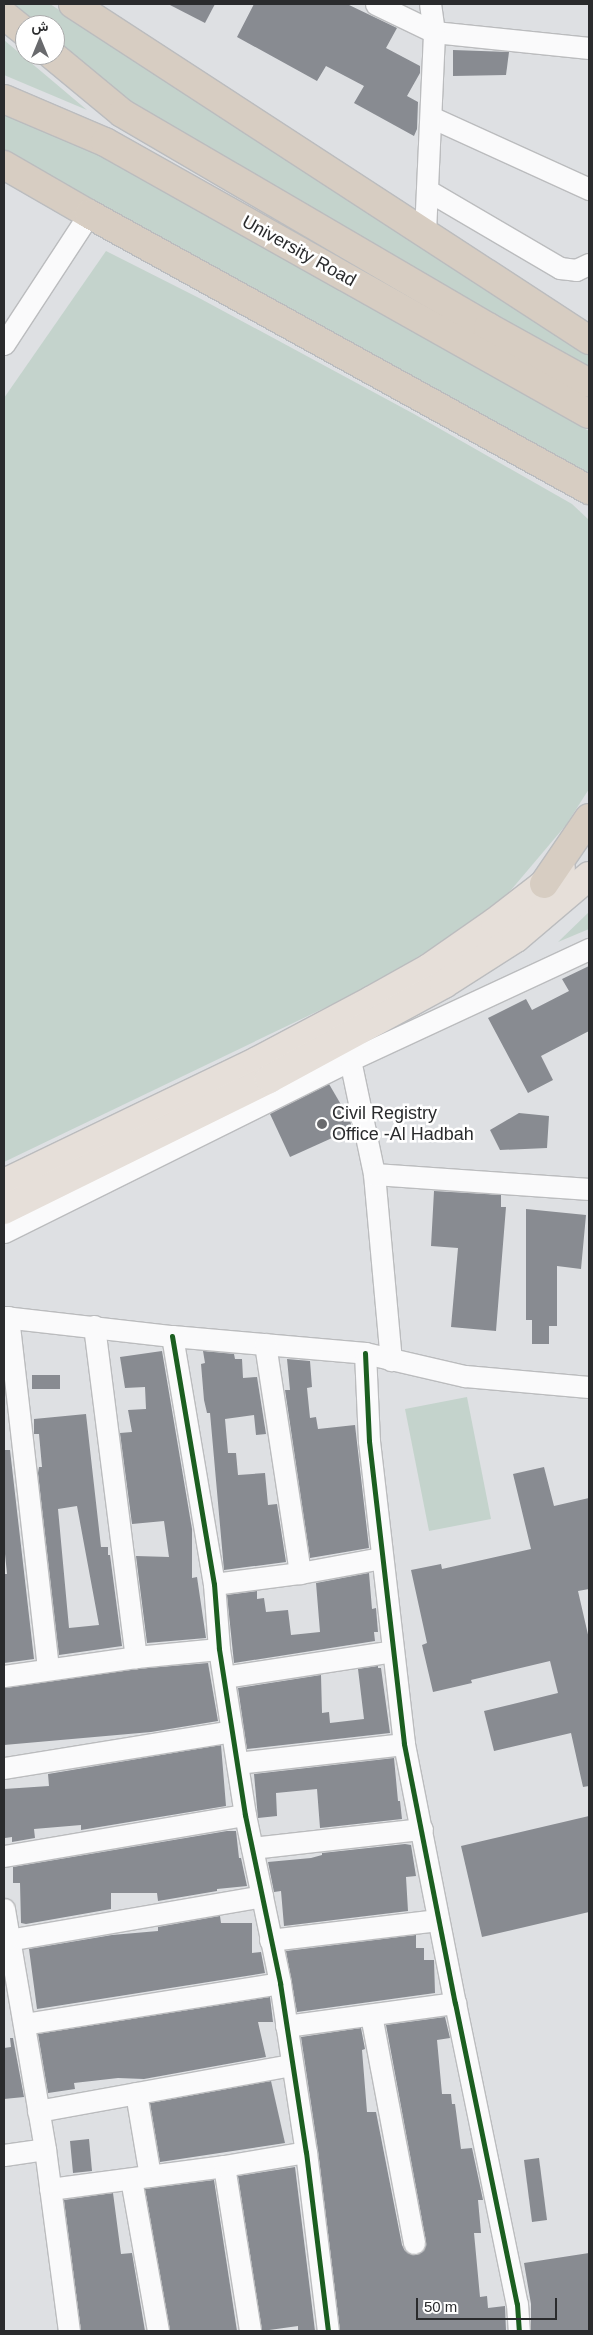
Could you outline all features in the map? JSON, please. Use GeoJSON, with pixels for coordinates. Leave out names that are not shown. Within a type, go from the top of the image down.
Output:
{"type":"FeatureCollection","features":[{"type":"Feature","properties":{"kind":"highway"},"geometry":{"type":"LineString","coordinates":[[73,4],[589,340]]}},
{"type":"Feature","properties":{"kind":"highway"},"geometry":{"type":"LineString","coordinates":[[4,15],[15,24]]}},
{"type":"Feature","properties":{"kind":"highway","name":"University Road"},"geometry":{"type":"LineString","coordinates":[[64,65],[122,113],[482,338],[589,414]]}},
{"type":"Feature","properties":{"kind":"highway","name":"University Road"},"geometry":{"type":"LineString","coordinates":[[4,99],[105,142],[482,338],[589,383]]}},
{"type":"Feature","properties":{"kind":"highway"},"geometry":{"type":"LineString","coordinates":[[4,165],[89,214],[589,490]]}},
{"type":"Feature","properties":{"kind":"highway"},"geometry":{"type":"LineString","coordinates":[[552,468],[589,500]]}},
{"type":"Feature","properties":{"kind":"highway"},"geometry":{"type":"LineString","coordinates":[[544,884],[589,818]]}},
{"type":"Feature","properties":{"kind":"main road"},"geometry":{"type":"LineString","coordinates":[[4,1210],[263,1070],[429,968],[544,884],[589,841]]}},
{"type":"Feature","properties":{"kind":"main road"},"geometry":{"type":"LineString","coordinates":[[4,1183],[263,1070],[362,1030],[444,984],[516,938],[589,876]]}},
{"type":"Feature","properties":{"kind":"street"},"geometry":{"type":"LineString","coordinates":[[376,4],[434,32],[589,48]]}},
{"type":"Feature","properties":{"kind":"street"},"geometry":{"type":"LineString","coordinates":[[425,232],[432,117],[434,32],[430,4]]}},
{"type":"Feature","properties":{"kind":"street"},"geometry":{"type":"LineString","coordinates":[[432,117],[589,189]]}},
{"type":"Feature","properties":{"kind":"street"},"geometry":{"type":"LineString","coordinates":[[428,190],[560,268],[576,270],[589,264]]}},
{"type":"Feature","properties":{"kind":"street"},"geometry":{"type":"LineString","coordinates":[[4,344],[89,214]]}},
{"type":"Feature","properties":{"kind":"street"},"geometry":{"type":"LineString","coordinates":[[4,1232],[350,1060],[589,949]]}},
{"type":"Feature","properties":{"kind":"street"},"geometry":{"type":"LineString","coordinates":[[362,1030],[350,1060],[374,1174],[391,1360]]}},
{"type":"Feature","properties":{"kind":"street"},"geometry":{"type":"LineString","coordinates":[[374,1174],[589,1189]]}},
{"type":"Feature","properties":{"kind":"street"},"geometry":{"type":"LineString","coordinates":[[48,1669],[6,1317],[172,1336],[365,1353],[465,1376],[589,1388]]}},
{"type":"Feature","properties":{"kind":"street"},"geometry":{"type":"LineString","coordinates":[[94,1326],[136,1657]]}},
{"type":"Feature","properties":{"kind":"street"},"geometry":{"type":"LineString","coordinates":[[172,1336],[214,1584],[219,1649],[244,1815],[280,1983],[291,2065],[306,2152],[328,2331]]}},
{"type":"Feature","properties":{"kind":"street"},"geometry":{"type":"LineString","coordinates":[[265,1344],[300,1573]]}},
{"type":"Feature","properties":{"kind":"street"},"geometry":{"type":"LineString","coordinates":[[365,1353],[369,1441],[381,1558],[404,1744],[422,1829],[454,2003],[517,2304],[520,2331]]}},
{"type":"Feature","properties":{"kind":"street"},"geometry":{"type":"LineString","coordinates":[[214,1584],[300,1573],[381,1558]]}},
{"type":"Feature","properties":{"kind":"street"},"geometry":{"type":"LineString","coordinates":[[4,1676],[136,1657],[219,1649]]}},
{"type":"Feature","properties":{"kind":"street"},"geometry":{"type":"LineString","coordinates":[[224,1677],[393,1651]]}},
{"type":"Feature","properties":{"kind":"street"},"geometry":{"type":"LineString","coordinates":[[4,1768],[232,1731]]}},
{"type":"Feature","properties":{"kind":"street"},"geometry":{"type":"LineString","coordinates":[[237,1763],[404,1744]]}},
{"type":"Feature","properties":{"kind":"street"},"geometry":{"type":"LineString","coordinates":[[4,1856],[244,1815]]}},
{"type":"Feature","properties":{"kind":"street"},"geometry":{"type":"LineString","coordinates":[[252,1848],[422,1829]]}},
{"type":"Feature","properties":{"kind":"street"},"geometry":{"type":"LineString","coordinates":[[8,1940],[262,1896]]}},
{"type":"Feature","properties":{"kind":"street"},"geometry":{"type":"LineString","coordinates":[[4,1909],[45,2149],[69,2331]]}},
{"type":"Feature","properties":{"kind":"street"},"geometry":{"type":"LineString","coordinates":[[270,1940],[438,1920]]}},
{"type":"Feature","properties":{"kind":"street"},"geometry":{"type":"LineString","coordinates":[[24,2024],[280,1983]]}},
{"type":"Feature","properties":{"kind":"street"},"geometry":{"type":"LineString","coordinates":[[286,2026],[454,2003]]}},
{"type":"Feature","properties":{"kind":"street"},"geometry":{"type":"LineString","coordinates":[[371,2015],[414,2243]]}},
{"type":"Feature","properties":{"kind":"street"},"geometry":{"type":"LineString","coordinates":[[38,2110],[291,2065]]}},
{"type":"Feature","properties":{"kind":"street"},"geometry":{"type":"LineString","coordinates":[[136,2093],[141,2177],[158,2331]]}},
{"type":"Feature","properties":{"kind":"street"},"geometry":{"type":"LineString","coordinates":[[4,2155],[45,2149]]}},
{"type":"Feature","properties":{"kind":"street"},"geometry":{"type":"LineString","coordinates":[[50,2189],[224,2166],[306,2152]]}},
{"type":"Feature","properties":{"kind":"street"},"geometry":{"type":"LineString","coordinates":[[224,2166],[250,2331]]}},
{"type":"Feature","properties":{"kind":"shaded area"},"geometry":{"type":"Polygon","coordinates":[[[4,4],[50,4],[589,354],[589,372],[137,112],[65,53],[65,15],[18,15],[4,4]]]}},
{"type":"Feature","properties":{"kind":"shaded area"},"geometry":{"type":"Polygon","coordinates":[[[4,40],[15,49],[15,65],[34,65],[87,110],[4,75],[4,40]]]}},
{"type":"Feature","properties":{"kind":"shaded area"},"geometry":{"type":"Polygon","coordinates":[[[4,112],[111,154],[376,311],[589,431],[589,475],[4,155],[4,112]]]}},
{"type":"Feature","properties":{"kind":"shaded area"},"geometry":{"type":"Polygon","coordinates":[[[106,251],[201,299],[414,414],[572,504],[589,520],[589,789],[566,825],[511,890],[471,925],[364,989],[4,1162],[4,398],[106,251]]]}},
{"type":"Feature","properties":{"kind":"shaded area"},"geometry":{"type":"Polygon","coordinates":[[[589,912],[589,929],[558,942],[589,912]]]}},
{"type":"Feature","properties":{"kind":"shaded area"},"geometry":{"type":"Polygon","coordinates":[[[467,1397],[491,1519],[429,1531],[405,1409],[467,1397]]]}},
{"type":"Feature","properties":{"kind":"building"},"geometry":{"type":"Polygon","coordinates":[[[168,4],[215,4],[205,23],[168,4]]]}},
{"type":"Feature","properties":{"kind":"building"},"geometry":{"type":"Polygon","coordinates":[[[254,4],[347,4],[397,28],[386,48],[420,66],[420,73],[407,96],[418,102],[417,129],[414,136],[354,103],[364,86],[326,66],[317,81],[237,37],[254,4]]]}},
{"type":"Feature","properties":{"kind":"building"},"geometry":{"type":"Polygon","coordinates":[[[453,50],[509,52],[506,75],[453,76],[453,50]]]}},
{"type":"Feature","properties":{"kind":"building"},"geometry":{"type":"Polygon","coordinates":[[[589,966],[589,1031],[541,1056],[553,1080],[528,1093],[488,1018],[526,999],[532,1010],[569,991],[562,979],[589,966]]]}},
{"type":"Feature","properties":{"kind":"building"},"geometry":{"type":"Polygon","coordinates":[[[329,1084],[350,1120],[352,1129],[290,1157],[270,1114],[329,1084]]]}},
{"type":"Feature","properties":{"kind":"building"},"geometry":{"type":"Polygon","coordinates":[[[519,1113],[549,1116],[547,1148],[500,1150],[490,1130],[519,1113]]]}},
{"type":"Feature","properties":{"kind":"building"},"geometry":{"type":"Polygon","coordinates":[[[434,1191],[501,1195],[501,1207],[506,1207],[496,1331],[451,1327],[458,1248],[431,1246],[434,1191]]]}},
{"type":"Feature","properties":{"kind":"building"},"geometry":{"type":"Polygon","coordinates":[[[526,1209],[586,1215],[581,1269],[557,1266],[557,1326],[549,1326],[549,1344],[532,1344],[532,1320],[526,1320],[526,1209]]]}},
{"type":"Feature","properties":{"kind":"building"},"geometry":{"type":"Polygon","coordinates":[[[162,1351],[192,1529],[192,1578],[197,1577],[206,1638],[147,1643],[136,1556],[169,1557],[164,1521],[132,1524],[120,1433],[132,1432],[128,1410],[146,1409],[145,1387],[125,1388],[120,1357],[162,1351]]]}},
{"type":"Feature","properties":{"kind":"building"},"geometry":{"type":"Polygon","coordinates":[[[203,1351],[234,1354],[235,1359],[242,1359],[243,1378],[257,1377],[266,1434],[256,1435],[254,1415],[225,1419],[228,1453],[236,1453],[238,1475],[265,1473],[268,1505],[277,1504],[286,1562],[224,1570],[210,1413],[207,1413],[204,1400],[201,1364],[205,1363],[203,1351]]]}},
{"type":"Feature","properties":{"kind":"building"},"geometry":{"type":"Polygon","coordinates":[[[287,1359],[310,1361],[312,1387],[307,1388],[310,1418],[316,1417],[318,1429],[355,1425],[369,1548],[310,1558],[285,1390],[290,1390],[287,1359]]]}},
{"type":"Feature","properties":{"kind":"building"},"geometry":{"type":"Polygon","coordinates":[[[32,1375],[60,1375],[60,1389],[32,1389],[32,1375]]]}},
{"type":"Feature","properties":{"kind":"building"},"geometry":{"type":"Polygon","coordinates":[[[86,1414],[101,1547],[108,1547],[108,1555],[110,1555],[122,1646],[59,1655],[38,1473],[39,1467],[42,1467],[39,1434],[34,1434],[34,1419],[86,1414]],[[77,1506],[58,1509],[69,1628],[99,1625],[77,1506]]]}},
{"type":"Feature","properties":{"kind":"building"},"geometry":{"type":"Polygon","coordinates":[[[4,1450],[10,1450],[34,1659],[4,1663],[4,1574],[7,1574],[4,1544],[4,1450]]]}},
{"type":"Feature","properties":{"kind":"building"},"geometry":{"type":"Polygon","coordinates":[[[544,1467],[554,1506],[589,1498],[589,1589],[578,1591],[589,1639],[589,1786],[583,1787],[571,1733],[494,1751],[484,1711],[558,1693],[550,1661],[471,1680],[472,1683],[433,1692],[422,1645],[427,1643],[411,1570],[441,1564],[442,1569],[531,1549],[513,1474],[544,1467]]]}},
{"type":"Feature","properties":{"kind":"building"},"geometry":{"type":"Polygon","coordinates":[[[369,1573],[372,1609],[376,1608],[378,1632],[374,1632],[375,1641],[234,1663],[227,1595],[257,1591],[257,1599],[264,1598],[266,1612],[288,1610],[291,1635],[320,1632],[316,1583],[369,1573]]]}},
{"type":"Feature","properties":{"kind":"building"},"geometry":{"type":"Polygon","coordinates":[[[208,1663],[218,1721],[151,1732],[4,1745],[4,1688],[137,1669],[208,1663]]]}},
{"type":"Feature","properties":{"kind":"building"},"geometry":{"type":"Polygon","coordinates":[[[378,1666],[378,1668],[381,1668],[390,1733],[247,1749],[238,1688],[321,1675],[322,1713],[329,1712],[330,1723],[364,1719],[358,1669],[378,1666]]]}},
{"type":"Feature","properties":{"kind":"building"},"geometry":{"type":"Polygon","coordinates":[[[221,1745],[226,1806],[81,1830],[81,1825],[34,1829],[35,1838],[12,1842],[12,1837],[5,1838],[4,1789],[49,1786],[48,1774],[221,1745]]]}},
{"type":"Feature","properties":{"kind":"building"},"geometry":{"type":"Polygon","coordinates":[[[394,1758],[398,1801],[400,1801],[402,1819],[320,1828],[317,1789],[276,1793],[277,1816],[258,1818],[254,1774],[394,1758]]]}},
{"type":"Feature","properties":{"kind":"building"},"geometry":{"type":"Polygon","coordinates":[[[589,1816],[589,1912],[482,1937],[461,1846],[589,1816]]]}},
{"type":"Feature","properties":{"kind":"building"},"geometry":{"type":"Polygon","coordinates":[[[236,1831],[239,1858],[241,1858],[247,1886],[217,1889],[217,1891],[158,1901],[157,1893],[111,1893],[111,1909],[26,1924],[21,1923],[20,1883],[13,1883],[13,1867],[236,1831]]]}},
{"type":"Feature","properties":{"kind":"building"},"geometry":{"type":"Polygon","coordinates":[[[405,1844],[411,1845],[416,1876],[406,1877],[408,1911],[284,1926],[281,1891],[274,1892],[268,1862],[311,1858],[322,1855],[322,1853],[405,1844]]]}},
{"type":"Feature","properties":{"kind":"building"},"geometry":{"type":"Polygon","coordinates":[[[220,1916],[221,1923],[252,1923],[252,1953],[261,1952],[265,1973],[37,2009],[29,1949],[112,1935],[158,1931],[158,1927],[220,1916]]]}},
{"type":"Feature","properties":{"kind":"building"},"geometry":{"type":"Polygon","coordinates":[[[416,1935],[416,1948],[424,1948],[424,1960],[434,1960],[435,1993],[297,2012],[286,1951],[416,1935]]]}},
{"type":"Feature","properties":{"kind":"building"},"geometry":{"type":"Polygon","coordinates":[[[270,1997],[273,2022],[258,2022],[266,2057],[144,2079],[118,2078],[74,2083],[75,2089],[48,2093],[38,2034],[270,1997]]]}},
{"type":"Feature","properties":{"kind":"building"},"geometry":{"type":"Polygon","coordinates":[[[445,2017],[450,2038],[437,2040],[442,2094],[451,2094],[452,2104],[455,2104],[461,2149],[472,2148],[483,2200],[478,2200],[481,2233],[474,2233],[480,2297],[487,2296],[488,2308],[505,2306],[506,2331],[340,2331],[318,2150],[301,2037],[361,2028],[365,2049],[362,2050],[367,2112],[376,2112],[402,2245],[405,2251],[416,2255],[422,2252],[426,2241],[386,2025],[445,2017]]]}},
{"type":"Feature","properties":{"kind":"building"},"geometry":{"type":"Polygon","coordinates":[[[10,2038],[13,2038],[24,2097],[4,2099],[4,2048],[11,2047],[10,2038]]]}},
{"type":"Feature","properties":{"kind":"building"},"geometry":{"type":"Polygon","coordinates":[[[271,2081],[285,2143],[160,2162],[150,2103],[271,2081]]]}},
{"type":"Feature","properties":{"kind":"building"},"geometry":{"type":"Polygon","coordinates":[[[89,2139],[92,2171],[73,2173],[70,2141],[89,2139]]]}},
{"type":"Feature","properties":{"kind":"building"},"geometry":{"type":"Polygon","coordinates":[[[539,2158],[547,2220],[532,2222],[524,2160],[539,2158]]]}},
{"type":"Feature","properties":{"kind":"building"},"geometry":{"type":"Polygon","coordinates":[[[295,2167],[315,2331],[298,2331],[298,2326],[262,2331],[238,2176],[295,2167]]]}},
{"type":"Feature","properties":{"kind":"building"},"geometry":{"type":"Polygon","coordinates":[[[214,2180],[237,2331],[170,2331],[145,2189],[214,2180]]]}},
{"type":"Feature","properties":{"kind":"building"},"geometry":{"type":"Polygon","coordinates":[[[113,2193],[121,2254],[132,2253],[145,2331],[81,2331],[64,2200],[113,2193]]]}},
{"type":"Feature","properties":{"kind":"building"},"geometry":{"type":"Polygon","coordinates":[[[589,2253],[589,2331],[531,2331],[531,2304],[524,2263],[589,2253]]]}},
{"type":"Feature","properties":{"kind":"cycle path"},"geometry":{"type":"LineString","coordinates":[[172,1336],[214,1584],[219,1649],[245,1815],[280,1983],[306,2152],[328,2331]]}},
{"type":"Feature","properties":{"kind":"cycle path"},"geometry":{"type":"LineString","coordinates":[[365,1353],[369,1441],[404,1744],[517,2304],[519,2331]]}},
{"type":"Feature","properties":{"kind":"place","name":"Civil Registry Office -Al Hadbah"},"geometry":{"type":"Point","coordinates":[322,1124]}}]}
